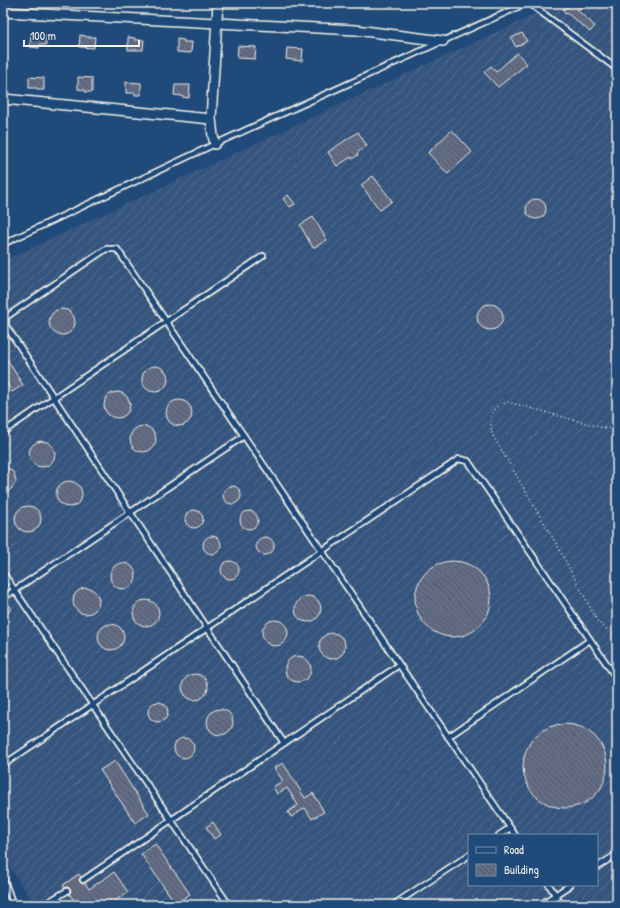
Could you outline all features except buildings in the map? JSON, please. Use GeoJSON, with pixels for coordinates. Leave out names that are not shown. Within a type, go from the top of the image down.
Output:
{"type":"FeatureCollection","features":[{"type":"Feature","properties":{"kind":"street"},"geometry":{"type":"LineString","coordinates":[[215,144],[212,119],[218,3]]}},
{"type":"Feature","properties":{"kind":"street"},"geometry":{"type":"LineString","coordinates":[[3,12],[356,30],[443,41]]}},
{"type":"Feature","properties":{"kind":"street"},"geometry":{"type":"LineString","coordinates":[[3,99],[212,119]]}},
{"type":"Feature","properties":{"kind":"lane"},"geometry":{"type":"LineString","coordinates":[[3,244],[215,144],[528,3],[617,69]]}},
{"type":"Feature","properties":{"kind":"lane"},"geometry":{"type":"LineString","coordinates":[[284,743],[6,326],[6,317],[106,249],[117,249],[514,834]]}},
{"type":"Feature","properties":{"kind":"lane"},"geometry":{"type":"LineString","coordinates":[[3,432],[263,256]]}},
{"type":"Feature","properties":{"kind":"lane"},"geometry":{"type":"LineString","coordinates":[[3,598],[244,436]]}},
{"type":"Feature","properties":{"kind":"lane"},"geometry":{"type":"LineString","coordinates":[[3,765],[459,459],[468,461],[617,679]]}},
{"type":"Feature","properties":{"kind":"lane"},"geometry":{"type":"LineString","coordinates":[[3,573],[229,905]]}},
{"type":"Feature","properties":{"kind":"lane"},"geometry":{"type":"LineString","coordinates":[[448,737],[590,640]]}},
{"type":"Feature","properties":{"kind":"lane"},"geometry":{"type":"LineString","coordinates":[[83,880],[399,665]]}},
{"type":"Feature","properties":{"kind":"lane"},"geometry":{"type":"LineString","coordinates":[[501,834],[510,828]]}},
{"type":"Feature","properties":{"kind":"lane"},"geometry":{"type":"LineString","coordinates":[[598,866],[617,854]]}},
{"type":"Feature","properties":{"kind":"lane"},"geometry":{"type":"LineString","coordinates":[[393,905],[468,856]]}},
{"type":"Feature","properties":{"kind":"lane"},"geometry":{"type":"LineString","coordinates":[[3,877],[12,905]]}},
{"type":"Feature","properties":{"kind":"lane"},"geometry":{"type":"LineString","coordinates":[[550,886],[562,905]]}},
{"type":"Feature","properties":{"kind":"lane"},"geometry":{"type":"LineString","coordinates":[[540,905],[569,886]]}},
{"type":"Feature","properties":{"kind":"lane"},"geometry":{"type":"LineString","coordinates":[[43,905],[67,891]]}},
{"type":"Feature","properties":{"kind":"path"},"geometry":{"type":"LineString","coordinates":[[617,429],[604,428],[508,402],[498,406],[492,411],[490,421],[492,434],[557,545],[598,622],[613,634],[617,635]]}},
{"type":"Feature","properties":{"kind":"shaded area"},"geometry":{"type":"Polygon","coordinates":[[[559,3],[617,3],[617,905],[35,905],[3,857],[3,261],[559,3]]]}}]}
